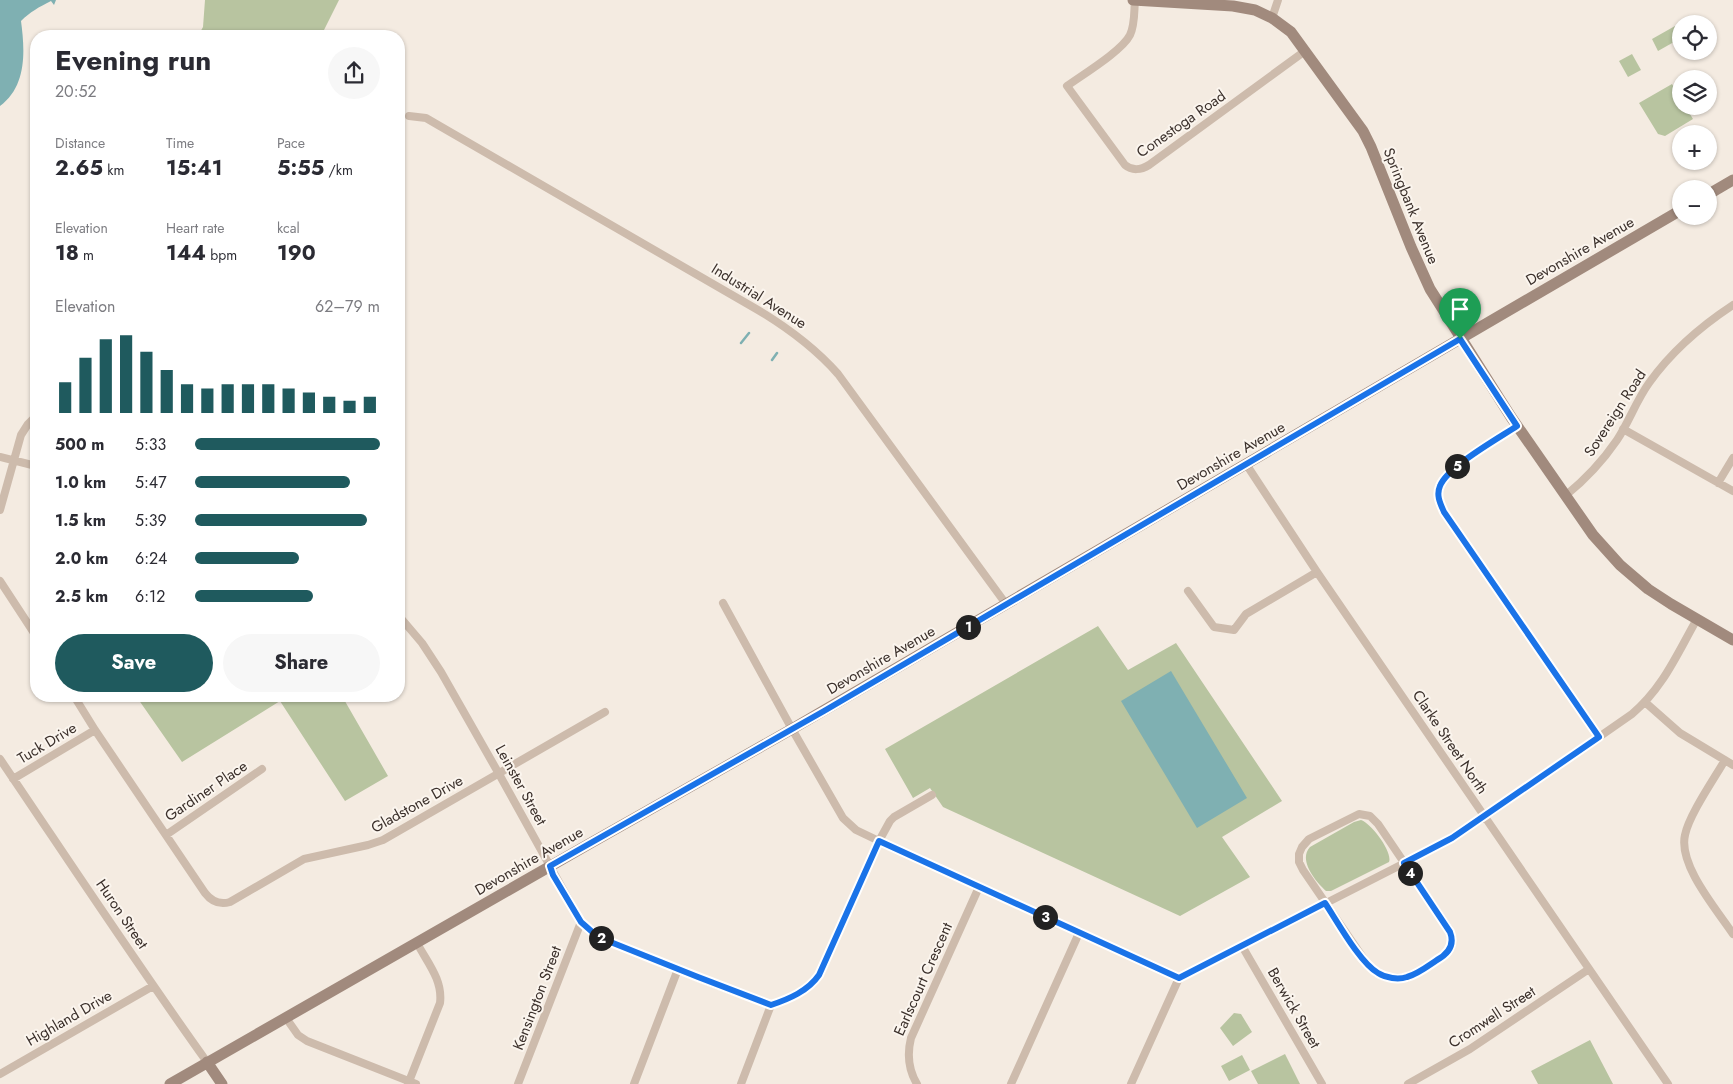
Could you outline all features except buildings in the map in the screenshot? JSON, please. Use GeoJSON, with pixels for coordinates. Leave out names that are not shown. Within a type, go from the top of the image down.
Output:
{"type":"FeatureCollection","features":[{"type":"Feature","properties":{"kind":"main road","name":"Springbank Avenue"},"geometry":{"type":"LineString","coordinates":[[1134,0],[1233,6],[1255,10],[1272,18],[1288,29],[1363,131],[1420,271],[1460,339],[1517,426],[1593,535],[1620,565],[1648,589],[1733,640]]}},
{"type":"Feature","properties":{"kind":"main road"},"geometry":{"type":"LineString","coordinates":[[1717,190],[1733,181]]}},
{"type":"Feature","properties":{"kind":"main road","name":"Devonshire Avenue"},"geometry":{"type":"LineString","coordinates":[[170,1084],[792,729],[1672,215]]}},
{"type":"Feature","properties":{"kind":"main road","name":"Huron Street"},"geometry":{"type":"LineString","coordinates":[[207,1062],[222,1084]]}},
{"type":"Feature","properties":{"kind":"street","name":"Conestoga Road"},"geometry":{"type":"LineString","coordinates":[[1134,0],[1132,26],[1128,38],[1067,86],[1126,166],[1138,170],[1149,165],[1305,51]]}},
{"type":"Feature","properties":{"kind":"street"},"geometry":{"type":"LineString","coordinates":[[1272,18],[1278,0]]}},
{"type":"Feature","properties":{"kind":"street","name":"Industrial Avenue"},"geometry":{"type":"LineString","coordinates":[[409,116],[426,118],[432,121],[758,310],[807,343],[838,374],[1006,604]]}},
{"type":"Feature","properties":{"kind":"street","name":"Sovereign Road"},"geometry":{"type":"LineString","coordinates":[[1565,496],[1587,478],[1595,468],[1623,429],[1649,383],[1699,330],[1733,305]]}},
{"type":"Feature","properties":{"kind":"street"},"geometry":{"type":"LineString","coordinates":[[0,510],[24,429],[30,422]]}},
{"type":"Feature","properties":{"kind":"street"},"geometry":{"type":"LineString","coordinates":[[1517,426],[1450,472],[1439,487],[1438,497],[1444,512],[1599,737]]}},
{"type":"Feature","properties":{"kind":"street"},"geometry":{"type":"LineString","coordinates":[[1623,429],[1733,491]]}},
{"type":"Feature","properties":{"kind":"street"},"geometry":{"type":"LineString","coordinates":[[0,457],[30,464]]}},
{"type":"Feature","properties":{"kind":"street"},"geometry":{"type":"LineString","coordinates":[[1718,483],[1733,458]]}},
{"type":"Feature","properties":{"kind":"street","name":"Clarke Street North"},"geometry":{"type":"LineString","coordinates":[[1246,464],[1316,572],[1668,1084]]}},
{"type":"Feature","properties":{"kind":"street"},"geometry":{"type":"LineString","coordinates":[[1188,590],[1214,627],[1234,630],[1246,614],[1316,572]]}},
{"type":"Feature","properties":{"kind":"street"},"geometry":{"type":"LineString","coordinates":[[0,581],[30,627]]}},
{"type":"Feature","properties":{"kind":"street"},"geometry":{"type":"LineString","coordinates":[[723,603],[843,818],[856,830],[1179,978]]}},
{"type":"Feature","properties":{"kind":"street"},"geometry":{"type":"LineString","coordinates":[[1131,1084],[1179,978],[1443,844],[1484,817],[1646,703],[1661,683],[1696,619]]}},
{"type":"Feature","properties":{"kind":"street","name":"Leinster Street"},"geometry":{"type":"LineString","coordinates":[[405,623],[422,643],[441,672],[581,922],[598,937],[771,1005]]}},
{"type":"Feature","properties":{"kind":"street","name":"Gladstone Drive"},"geometry":{"type":"LineString","coordinates":[[78,702],[209,898],[213,901],[224,903],[230,902],[304,859],[368,846],[384,840],[604,712]]}},
{"type":"Feature","properties":{"kind":"street"},"geometry":{"type":"LineString","coordinates":[[1646,703],[1680,733],[1733,764]]}},
{"type":"Feature","properties":{"kind":"street","name":"Tuck Drive"},"geometry":{"type":"LineString","coordinates":[[13,779],[95,730]]}},
{"type":"Feature","properties":{"kind":"street","name":"Huron Street"},"geometry":{"type":"LineString","coordinates":[[0,759],[153,986],[207,1062]]}},
{"type":"Feature","properties":{"kind":"street"},"geometry":{"type":"LineString","coordinates":[[1725,760],[1689,823],[1684,836],[1684,848],[1695,878],[1733,934]]}},
{"type":"Feature","properties":{"kind":"street","name":"Gardiner Place"},"geometry":{"type":"LineString","coordinates":[[166,835],[262,770]]}},
{"type":"Feature","properties":{"kind":"street"},"geometry":{"type":"LineString","coordinates":[[741,1084],[771,1005],[805,989],[819,975],[879,841],[890,821],[932,795]]}},
{"type":"Feature","properties":{"kind":"street"},"geometry":{"type":"LineString","coordinates":[[1365,814],[1375,821],[1449,928],[1452,936],[1451,946],[1443,956],[1414,975],[1400,979],[1386,977],[1377,973],[1360,956],[1325,903],[1300,866],[1300,850],[1310,839],[1354,815],[1365,814]]}},
{"type":"Feature","properties":{"kind":"street","name":"Earlscourt Crescent"},"geometry":{"type":"LineString","coordinates":[[917,1084],[910,1069],[908,1057],[911,1038],[979,887]]}},
{"type":"Feature","properties":{"kind":"street","name":"Kensington Street"},"geometry":{"type":"LineString","coordinates":[[518,1084],[581,922]]}},
{"type":"Feature","properties":{"kind":"street"},"geometry":{"type":"LineString","coordinates":[[1011,1084],[1079,933]]}},
{"type":"Feature","properties":{"kind":"street"},"geometry":{"type":"LineString","coordinates":[[286,1018],[298,1035],[307,1041],[411,1083],[440,1003],[441,994],[437,978],[416,942]]}},
{"type":"Feature","properties":{"kind":"street","name":"Berwick Street"},"geometry":{"type":"LineString","coordinates":[[1242,946],[1322,1084]]}},
{"type":"Feature","properties":{"kind":"street"},"geometry":{"type":"LineString","coordinates":[[634,1084],[678,969]]}},
{"type":"Feature","properties":{"kind":"street","name":"Cromwell Street"},"geometry":{"type":"LineString","coordinates":[[1408,1084],[1470,1049],[1589,969]]}},
{"type":"Feature","properties":{"kind":"street","name":"Highland Drive"},"geometry":{"type":"LineString","coordinates":[[0,1074],[153,986]]}},
{"type":"Feature","properties":{"kind":"green space"},"geometry":{"type":"Polygon","coordinates":[[[205,0],[339,0],[324,30],[201,30],[205,0]]]}},
{"type":"Feature","properties":{"kind":"green space"},"geometry":{"type":"Polygon","coordinates":[[[1672,28],[1672,43],[1658,51],[1652,39],[1672,28]]]}},
{"type":"Feature","properties":{"kind":"green space"},"geometry":{"type":"Polygon","coordinates":[[[1632,54],[1641,70],[1628,77],[1619,61],[1632,54]]]}},
{"type":"Feature","properties":{"kind":"green space"},"geometry":{"type":"Polygon","coordinates":[[[1672,84],[1672,115],[1691,115],[1693,119],[1683,125],[1672,125],[1672,132],[1665,136],[1658,134],[1639,103],[1672,84]]]}},
{"type":"Feature","properties":{"kind":"green space"},"geometry":{"type":"Polygon","coordinates":[[[1098,626],[1128,670],[1176,643],[1282,801],[1222,837],[1250,877],[1180,916],[943,807],[930,788],[913,798],[885,749],[1098,626]]]}},
{"type":"Feature","properties":{"kind":"green space"},"geometry":{"type":"Polygon","coordinates":[[[140,702],[278,702],[182,762],[140,702]]]}},
{"type":"Feature","properties":{"kind":"green space"},"geometry":{"type":"Polygon","coordinates":[[[281,702],[345,702],[388,776],[345,801],[281,702]]]}},
{"type":"Feature","properties":{"kind":"green space"},"geometry":{"type":"Polygon","coordinates":[[[1361,820],[1370,826],[1385,845],[1389,862],[1331,891],[1326,891],[1309,870],[1306,858],[1307,852],[1310,847],[1354,822],[1361,820]]]}},
{"type":"Feature","properties":{"kind":"green space"},"geometry":{"type":"Polygon","coordinates":[[[1234,1013],[1241,1014],[1252,1032],[1233,1046],[1220,1028],[1234,1013]]]}},
{"type":"Feature","properties":{"kind":"green space"},"geometry":{"type":"Polygon","coordinates":[[[1590,1040],[1613,1084],[1538,1084],[1531,1071],[1590,1040]]]}},
{"type":"Feature","properties":{"kind":"green space"},"geometry":{"type":"Polygon","coordinates":[[[1285,1054],[1300,1084],[1258,1084],[1251,1071],[1285,1054]]]}},
{"type":"Feature","properties":{"kind":"green space"},"geometry":{"type":"Polygon","coordinates":[[[1242,1055],[1250,1070],[1229,1081],[1221,1066],[1242,1055]]]}},
{"type":"Feature","properties":{"kind":"water"},"geometry":{"type":"Polygon","coordinates":[[[0,0],[56,0],[54,5],[51,1],[21,21],[23,56],[20,78],[9,98],[0,106],[0,0]]]}},
{"type":"Feature","properties":{"kind":"water"},"geometry":{"type":"Polygon","coordinates":[[[1171,671],[1247,798],[1197,828],[1121,701],[1171,671]]]}},
{"type":"Feature","properties":{"kind":"waterway"},"geometry":{"type":"LineString","coordinates":[[741,343],[749,333]]}},
{"type":"Feature","properties":{"kind":"waterway"},"geometry":{"type":"LineString","coordinates":[[772,360],[777,353]]}},
{"type":"Feature","properties":{"kind":"route"},"geometry":{"type":"LineString","coordinates":[[1460,339],[1517,426],[1450,472],[1439,487],[1438,496],[1440,504],[1599,737],[1452,838],[1404,863],[1449,928],[1452,936],[1448,952],[1439,959],[1406,978],[1386,977],[1377,973],[1360,956],[1325,903],[1179,978],[879,841],[819,975],[805,989],[771,1005],[598,937],[581,922],[553,875],[550,866],[824,711],[1460,339]]}}]}
